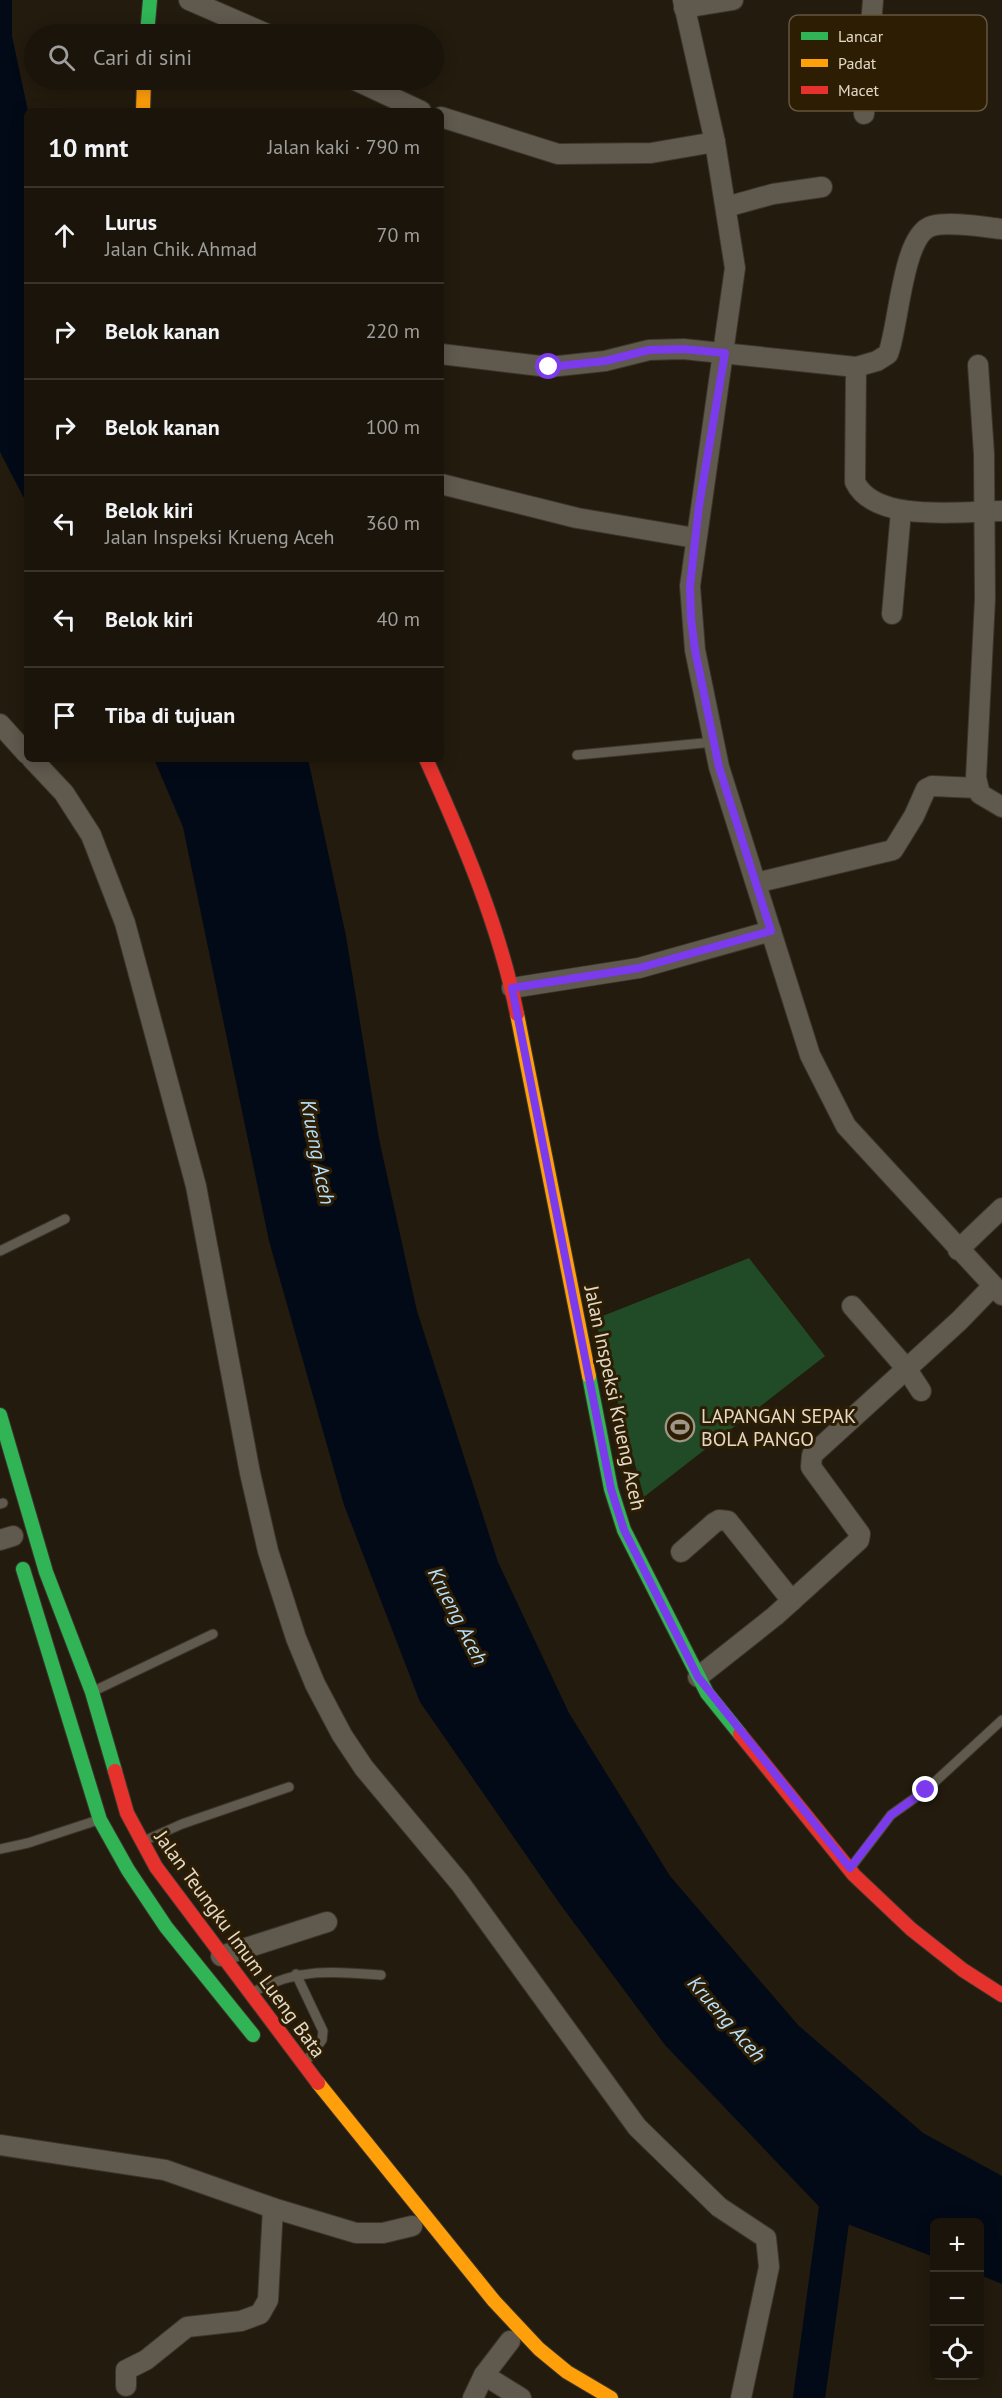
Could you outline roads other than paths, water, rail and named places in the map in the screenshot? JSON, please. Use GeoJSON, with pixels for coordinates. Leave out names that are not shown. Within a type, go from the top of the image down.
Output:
{"type":"FeatureCollection","features":[{"type":"Feature","properties":{"kind":"main road"},"geometry":{"type":"LineString","coordinates":[[148,24],[150,0]]}},
{"type":"Feature","properties":{"kind":"main road"},"geometry":{"type":"LineString","coordinates":[[143,108],[144,90]]}},
{"type":"Feature","properties":{"kind":"main road","name":"Jalan Inspeksi Krueng Aceh"},"geometry":{"type":"LineString","coordinates":[[427,762],[474,867],[512,988],[611,1489],[624,1530],[698,1677],[850,1868],[911,1929],[963,1970],[1002,1995]]}},
{"type":"Feature","properties":{"kind":"main road","name":"Jalan Teungku Imum Lueng Bata"},"geometry":{"type":"LineString","coordinates":[[0,1415],[46,1572],[92,1692],[127,1813],[156,1867],[303,2065],[518,2328],[567,2372],[611,2398]]}},
{"type":"Feature","properties":{"kind":"main road"},"geometry":{"type":"LineString","coordinates":[[8,1525],[100,1820],[128,1870],[166,1927],[261,2046]]}},
{"type":"Feature","properties":{"kind":"main road"},"geometry":{"type":"LineString","coordinates":[[100,1820],[127,1813]]}},
{"type":"Feature","properties":{"kind":"street"},"geometry":{"type":"LineString","coordinates":[[189,0],[244,24]]}},
{"type":"Feature","properties":{"kind":"street"},"geometry":{"type":"LineString","coordinates":[[698,1677],[792,1601],[856,1543],[860,1536],[811,1467],[812,1455],[959,1321],[997,1291],[846,1126],[810,1055],[719,767],[697,661],[691,618],[690,586],[725,353],[735,268],[715,142],[683,4],[733,0]]}},
{"type":"Feature","properties":{"kind":"street"},"geometry":{"type":"LineString","coordinates":[[872,15],[873,0]]}},
{"type":"Feature","properties":{"kind":"street"},"geometry":{"type":"LineString","coordinates":[[377,90],[416,108]]}},
{"type":"Feature","properties":{"kind":"street"},"geometry":{"type":"LineString","coordinates":[[444,118],[558,154],[651,153],[715,142]]}},
{"type":"Feature","properties":{"kind":"street"},"geometry":{"type":"LineString","coordinates":[[726,207],[773,194],[822,187]]}},
{"type":"Feature","properties":{"kind":"street"},"geometry":{"type":"LineString","coordinates":[[444,354],[549,367],[605,361],[649,350],[683,349],[856,367],[877,361],[888,354],[907,267],[913,247],[921,233],[932,226],[1002,229]]}},
{"type":"Feature","properties":{"kind":"street"},"geometry":{"type":"LineString","coordinates":[[978,365],[984,454],[993,511],[985,599],[977,788],[988,802],[1002,807]]}},
{"type":"Feature","properties":{"kind":"street"},"geometry":{"type":"LineString","coordinates":[[856,367],[855,482],[859,489],[871,501],[901,511],[993,511]]}},
{"type":"Feature","properties":{"kind":"street"},"geometry":{"type":"LineString","coordinates":[[444,485],[577,518],[696,538]]}},
{"type":"Feature","properties":{"kind":"street"},"geometry":{"type":"LineString","coordinates":[[892,614],[901,511]]}},
{"type":"Feature","properties":{"kind":"street"},"geometry":{"type":"LineString","coordinates":[[0,724],[24,751]]}},
{"type":"Feature","properties":{"kind":"street"},"geometry":{"type":"LineString","coordinates":[[35,762],[64,793],[91,835],[125,923],[196,1186],[250,1473],[268,1551],[296,1638],[311,1674],[342,1735],[364,1768],[460,1883],[637,2127],[719,2206],[766,2238],[769,2267],[741,2398]]}},
{"type":"Feature","properties":{"kind":"street"},"geometry":{"type":"LineString","coordinates":[[756,883],[893,850],[914,816],[926,789],[932,786],[977,788]]}},
{"type":"Feature","properties":{"kind":"street"},"geometry":{"type":"LineString","coordinates":[[512,988],[639,968],[771,931]]}},
{"type":"Feature","properties":{"kind":"street"},"geometry":{"type":"LineString","coordinates":[[958,1251],[1002,1208]]}},
{"type":"Feature","properties":{"kind":"street"},"geometry":{"type":"LineString","coordinates":[[852,1305],[906,1368],[921,1391]]}},
{"type":"Feature","properties":{"kind":"street"},"geometry":{"type":"LineString","coordinates":[[681,1552],[714,1523],[719,1520],[728,1521],[792,1601]]}},
{"type":"Feature","properties":{"kind":"street"},"geometry":{"type":"LineString","coordinates":[[221,1956],[327,1922]]}},
{"type":"Feature","properties":{"kind":"street"},"geometry":{"type":"LineString","coordinates":[[0,2145],[165,2170],[273,2208],[356,2233],[383,2234],[412,2226]]}},
{"type":"Feature","properties":{"kind":"street"},"geometry":{"type":"LineString","coordinates":[[126,2386],[126,2370],[146,2360],[187,2327],[241,2321],[260,2314],[268,2300],[273,2208]]}},
{"type":"Feature","properties":{"kind":"street"},"geometry":{"type":"LineString","coordinates":[[473,2398],[484,2375],[510,2341]]}},
{"type":"Feature","properties":{"kind":"street"},"geometry":{"type":"LineString","coordinates":[[484,2375],[521,2398]]}},
{"type":"Feature","properties":{"kind":"lane"},"geometry":{"type":"LineString","coordinates":[[578,755],[714,742]]}},
{"type":"Feature","properties":{"kind":"lane"},"geometry":{"type":"LineString","coordinates":[[0,1251],[65,1219]]}},
{"type":"Feature","properties":{"kind":"lane"},"geometry":{"type":"LineString","coordinates":[[92,1692],[213,1634]]}},
{"type":"Feature","properties":{"kind":"lane"},"geometry":{"type":"LineString","coordinates":[[850,1868],[891,1815],[926,1790],[1002,1720]]}},
{"type":"Feature","properties":{"kind":"lane"},"geometry":{"type":"LineString","coordinates":[[142,1843],[182,1824],[289,1787]]}},
{"type":"Feature","properties":{"kind":"lane"},"geometry":{"type":"LineString","coordinates":[[0,1849],[28,1843],[100,1820]]}},
{"type":"Feature","properties":{"kind":"lane"},"geometry":{"type":"LineString","coordinates":[[249,1994],[285,1976],[296,1974],[349,1972],[381,1975]]}},
{"type":"Feature","properties":{"kind":"lane"},"geometry":{"type":"LineString","coordinates":[[296,1974],[322,2031],[322,2040],[303,2065]]}},
{"type":"Feature","properties":{"kind":"water"},"geometry":{"type":"Polygon","coordinates":[[[0,0],[12,0],[12,36],[27,108],[24,108],[24,498],[0,452],[0,0]]]}},
{"type":"Feature","properties":{"kind":"water","name":"Krueng Aceh"},"geometry":{"type":"Polygon","coordinates":[[[155,762],[309,762],[346,936],[379,1139],[417,1311],[498,1562],[569,1713],[670,1876],[798,2025],[923,2133],[1002,2176],[1002,2284],[984,2277],[984,2218],[930,2218],[930,2255],[829,2217],[665,2045],[560,1904],[420,1702],[344,1505],[269,1241],[183,827],[155,762]]]}},
{"type":"Feature","properties":{"kind":"waterway"},"geometry":{"type":"LineString","coordinates":[[809,2398],[839,2178]]}},
{"type":"Feature","properties":{"kind":"place","name":"LAPANGAN SEPAK BOLA PANGO"},"geometry":{"type":"Point","coordinates":[680,1427]}}]}
